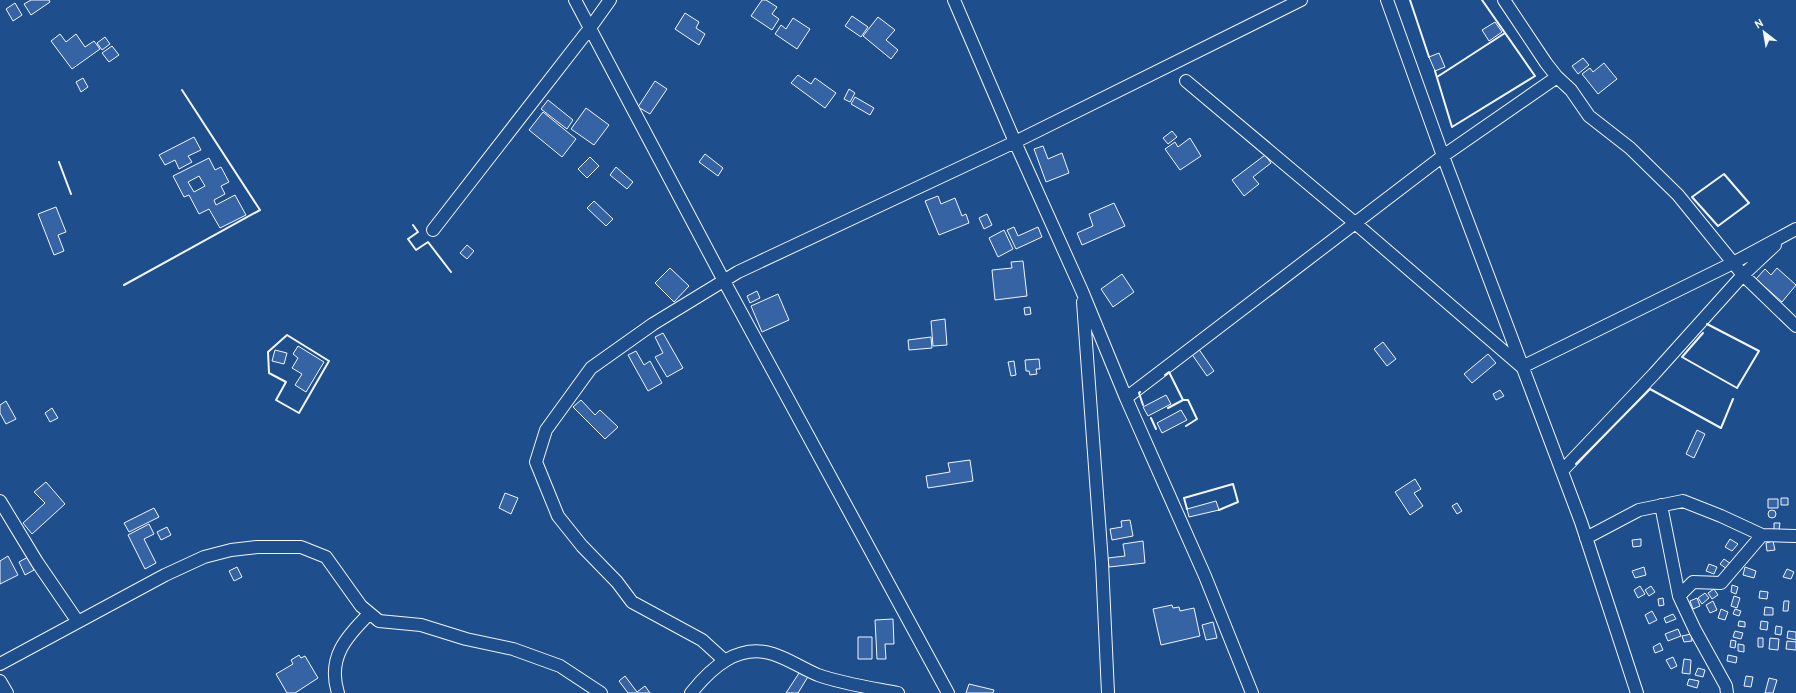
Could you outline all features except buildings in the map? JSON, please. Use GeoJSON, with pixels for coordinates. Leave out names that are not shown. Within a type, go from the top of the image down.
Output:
{"type":"FeatureCollection","features":[{"type":"Feature","properties":{"kind":"street"},"geometry":{"type":"LineString","coordinates":[[575,0],[724,281],[948,693]]}},
{"type":"Feature","properties":{"kind":"street"},"geometry":{"type":"LineString","coordinates":[[433,230],[590,28],[610,0]]}},
{"type":"Feature","properties":{"kind":"street"},"geometry":{"type":"LineString","coordinates":[[954,0],[1015,142],[1082,291],[1126,398],[1205,576],[1252,693]]}},
{"type":"Feature","properties":{"kind":"street"},"geometry":{"type":"LineString","coordinates":[[724,660],[702,640],[632,602],[618,582],[582,546],[558,516],[536,462],[546,430],[591,368],[653,324],[745,268],[1015,142],[1301,0]]}},
{"type":"Feature","properties":{"kind":"street"},"geometry":{"type":"LineString","coordinates":[[1387,0],[1443,156],[1562,471],[1586,538],[1637,693]]}},
{"type":"Feature","properties":{"kind":"street"},"geometry":{"type":"LineString","coordinates":[[1504,0],[1557,77],[1571,90],[1589,116],[1630,148],[1678,195],[1743,275],[1796,326]]}},
{"type":"Feature","properties":{"kind":"street"},"geometry":{"type":"LineString","coordinates":[[1126,398],[1443,156],[1557,77]]}},
{"type":"Feature","properties":{"kind":"street"},"geometry":{"type":"LineString","coordinates":[[1186,82],[1355,223],[1522,367]]}},
{"type":"Feature","properties":{"kind":"street"},"geometry":{"type":"LineString","coordinates":[[1562,471],[1654,374],[1743,275],[1792,231],[1796,225]]}},
{"type":"Feature","properties":{"kind":"street"},"geometry":{"type":"LineString","coordinates":[[1522,367],[1733,263],[1792,231]]}},
{"type":"Feature","properties":{"kind":"street"},"geometry":{"type":"LineString","coordinates":[[1082,291],[1102,563],[1108,693]]}},
{"type":"Feature","properties":{"kind":"street"},"geometry":{"type":"LineString","coordinates":[[0,501],[37,562],[78,622]]}},
{"type":"Feature","properties":{"kind":"street"},"geometry":{"type":"LineString","coordinates":[[1586,538],[1639,510],[1683,501],[1721,516],[1762,536],[1796,536]]}},
{"type":"Feature","properties":{"kind":"street"},"geometry":{"type":"LineString","coordinates":[[1661,505],[1679,596],[1695,630],[1726,686],[1727,693]]}},
{"type":"Feature","properties":{"kind":"street"},"geometry":{"type":"LineString","coordinates":[[1679,596],[1693,582],[1721,583],[1762,536]]}},
{"type":"Feature","properties":{"kind":"street"},"geometry":{"type":"LineString","coordinates":[[0,664],[166,575],[204,557],[231,550],[275,546],[301,547],[326,557],[361,606],[369,614],[380,621],[422,625],[466,639],[520,651],[560,666],[601,693]]}},
{"type":"Feature","properties":{"kind":"street"},"geometry":{"type":"LineString","coordinates":[[338,693],[334,683],[336,663],[342,645],[369,614]]}},
{"type":"Feature","properties":{"kind":"street"},"geometry":{"type":"LineString","coordinates":[[691,693],[706,675],[724,660],[739,654],[758,652],[773,654],[817,674],[883,692],[898,693]]}},
{"type":"Feature","properties":{"kind":"street"},"geometry":{"type":"LineString","coordinates":[[0,681],[7,693]]}},
{"type":"Feature","properties":{"kind":"wall"},"geometry":{"type":"LineString","coordinates":[[1410,0],[1429,57]]}},
{"type":"Feature","properties":{"kind":"wall"},"geometry":{"type":"LineString","coordinates":[[1435,71],[1452,127],[1535,76],[1482,0]]}},
{"type":"Feature","properties":{"kind":"wall"},"geometry":{"type":"LineString","coordinates":[[1437,77],[1505,33]]}},
{"type":"Feature","properties":{"kind":"wall"},"geometry":{"type":"LineString","coordinates":[[124,285],[260,210],[182,90]]}},
{"type":"Feature","properties":{"kind":"wall"},"geometry":{"type":"LineString","coordinates":[[59,162],[71,194]]}},
{"type":"Feature","properties":{"kind":"wall"},"geometry":{"type":"LineString","coordinates":[[1724,174],[1749,203],[1718,226],[1692,197],[1724,174]]}},
{"type":"Feature","properties":{"kind":"wall"},"geometry":{"type":"LineString","coordinates":[[413,225],[418,232],[408,239],[416,250],[428,242],[451,272]]}},
{"type":"Feature","properties":{"kind":"wall"},"geometry":{"type":"LineString","coordinates":[[1703,333],[1682,357],[1737,388],[1759,351],[1707,324]]}},
{"type":"Feature","properties":{"kind":"wall"},"geometry":{"type":"LineString","coordinates":[[287,335],[329,361],[299,413],[276,400],[286,382],[269,373],[268,352],[287,335]]}},
{"type":"Feature","properties":{"kind":"wall"},"geometry":{"type":"LineString","coordinates":[[1165,375],[1169,372],[1183,400],[1168,408]]}},
{"type":"Feature","properties":{"kind":"wall"},"geometry":{"type":"LineString","coordinates":[[1576,464],[1650,389],[1721,428],[1733,399]]}},
{"type":"Feature","properties":{"kind":"wall"},"geometry":{"type":"LineString","coordinates":[[1140,392],[1143,405]]}},
{"type":"Feature","properties":{"kind":"wall"},"geometry":{"type":"LineString","coordinates":[[1183,400],[1188,400],[1197,419],[1186,426]]}},
{"type":"Feature","properties":{"kind":"wall"},"geometry":{"type":"LineString","coordinates":[[1151,418],[1156,429]]}},
{"type":"Feature","properties":{"kind":"wall"},"geometry":{"type":"LineString","coordinates":[[1187,509],[1184,498],[1233,484],[1238,502],[1219,510]]}}]}
